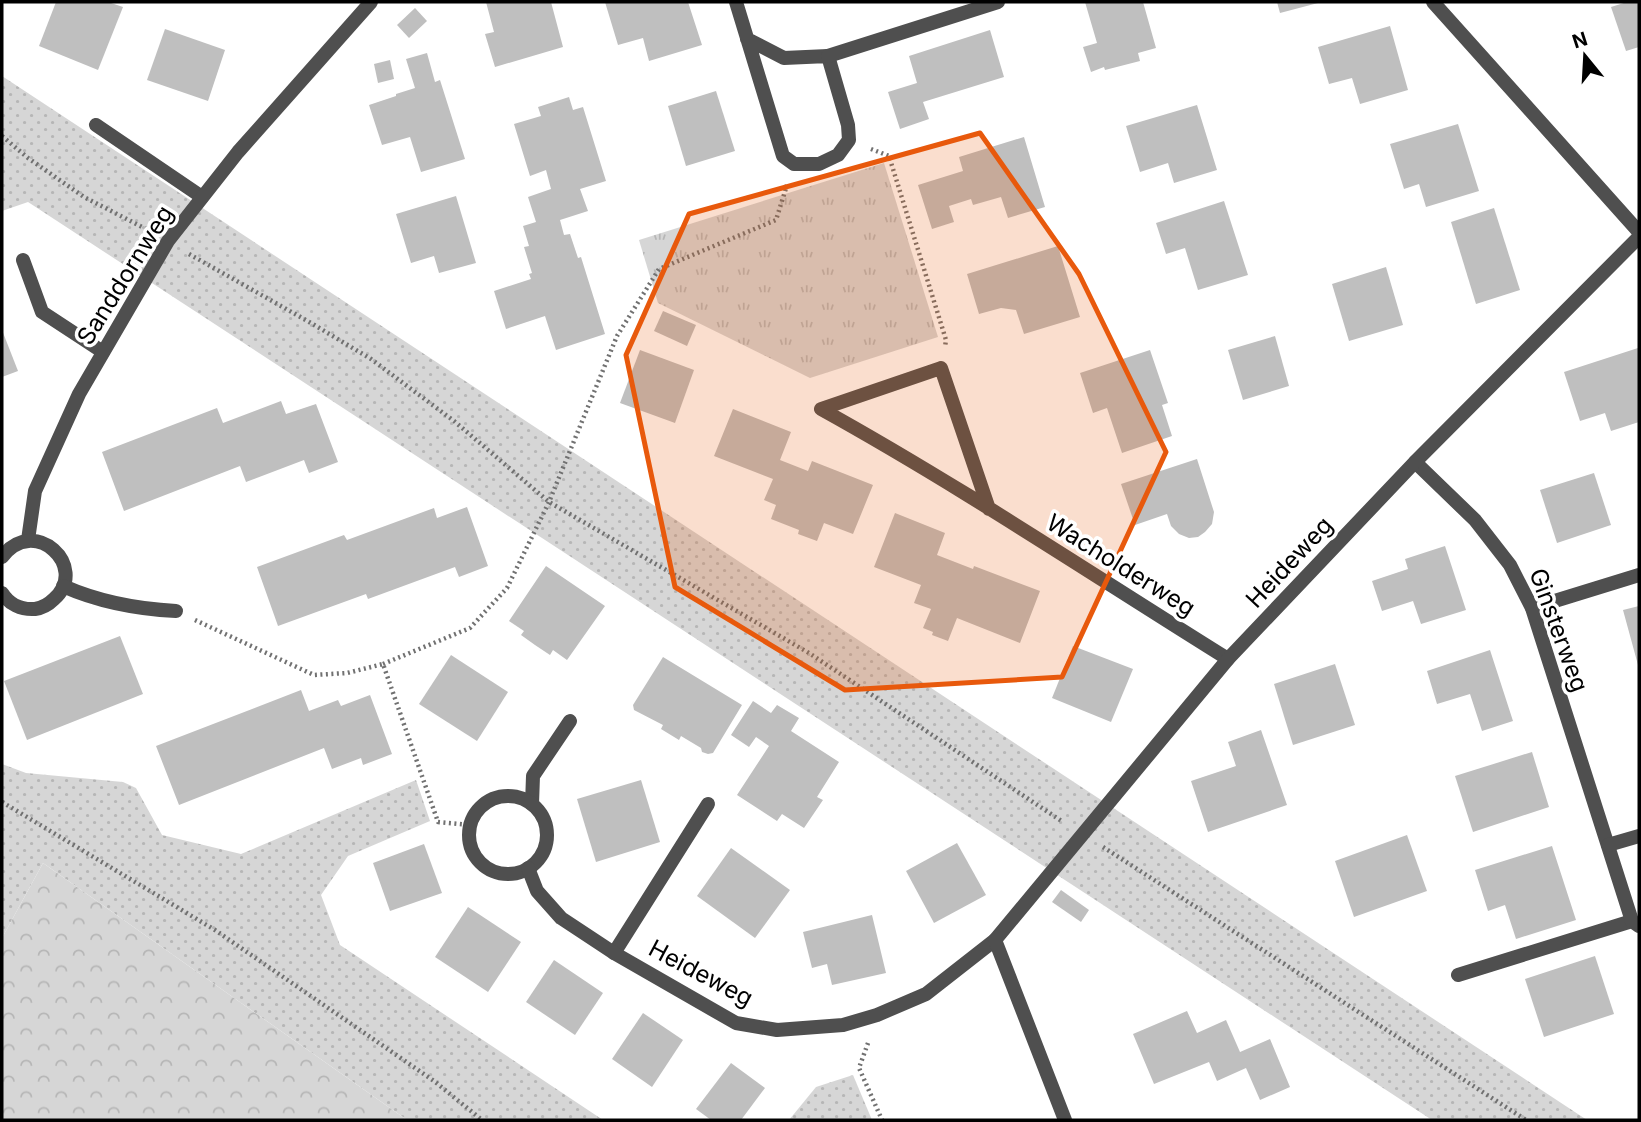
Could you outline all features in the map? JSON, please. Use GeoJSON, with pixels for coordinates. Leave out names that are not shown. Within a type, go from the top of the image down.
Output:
{"type":"FeatureCollection","features":[{"type":"Feature","properties":{"kind":"street","name":"Sanddornweg"},"geometry":{"type":"LineString","coordinates":[[28,540],[36,491],[79,394],[168,241],[237,152],[371,2]]}},
{"type":"Feature","properties":{"kind":"street"},"geometry":{"type":"LineString","coordinates":[[736,2],[783,156],[794,164],[819,164],[838,155],[849,139],[848,125],[828,56]]}},
{"type":"Feature","properties":{"kind":"street"},"geometry":{"type":"LineString","coordinates":[[747,39],[784,58],[828,56],[998,2]]}},
{"type":"Feature","properties":{"kind":"street"},"geometry":{"type":"LineString","coordinates":[[1433,2],[1639,234]]}},
{"type":"Feature","properties":{"kind":"street"},"geometry":{"type":"LineString","coordinates":[[96,125],[202,197]]}},
{"type":"Feature","properties":{"kind":"street","name":"Heideweg"},"geometry":{"type":"LineString","coordinates":[[528,868],[537,891],[561,918],[614,953],[736,1023],[777,1030],[843,1025],[877,1015],[926,994],[995,940],[1228,659],[1415,462],[1639,234]]}},
{"type":"Feature","properties":{"kind":"street"},"geometry":{"type":"LineString","coordinates":[[23,260],[42,312],[103,352]]}},
{"type":"Feature","properties":{"kind":"street"},"geometry":{"type":"LineString","coordinates":[[941,368],[989,509]]}},
{"type":"Feature","properties":{"kind":"street","name":"Wacholderweg"},"geometry":{"type":"LineString","coordinates":[[941,368],[821,408],[989,509],[1228,659]]}},
{"type":"Feature","properties":{"kind":"street","name":"Ginsterweg"},"geometry":{"type":"LineString","coordinates":[[1415,462],[1475,520],[1510,565],[1532,608],[1608,845],[1636,923]]}},
{"type":"Feature","properties":{"kind":"street"},"geometry":{"type":"LineString","coordinates":[[2,557],[16,543],[39,541],[58,554],[64,564],[65,575],[57,597],[38,609],[18,607],[10,603],[2,593]]}},
{"type":"Feature","properties":{"kind":"street"},"geometry":{"type":"LineString","coordinates":[[1532,608],[1639,575]]}},
{"type":"Feature","properties":{"kind":"street"},"geometry":{"type":"LineString","coordinates":[[63,586],[86,597],[148,610],[176,611]]}},
{"type":"Feature","properties":{"kind":"street"},"geometry":{"type":"LineString","coordinates":[[532,804],[533,776],[569,721]]}},
{"type":"Feature","properties":{"kind":"street"},"geometry":{"type":"LineString","coordinates":[[509,796],[521,798],[541,813],[546,824],[547,837],[538,860],[516,873],[503,874],[490,870],[472,851],[470,825],[485,803],[496,797],[509,796]]}},
{"type":"Feature","properties":{"kind":"street"},"geometry":{"type":"LineString","coordinates":[[614,953],[709,804]]}},
{"type":"Feature","properties":{"kind":"street"},"geometry":{"type":"LineString","coordinates":[[1608,845],[1639,836]]}},
{"type":"Feature","properties":{"kind":"street"},"geometry":{"type":"LineString","coordinates":[[1458,975],[1636,923]]}},
{"type":"Feature","properties":{"kind":"street"},"geometry":{"type":"LineString","coordinates":[[995,940],[1065,1120]]}},
{"type":"Feature","properties":{"kind":"path"},"geometry":{"type":"LineString","coordinates":[[2,136],[28,158],[84,197],[168,241],[371,359],[454,421],[549,502],[810,653],[1082,834],[1526,1120]]}},
{"type":"Feature","properties":{"kind":"path"},"geometry":{"type":"LineString","coordinates":[[849,139],[889,156],[946,340],[941,368]]}},
{"type":"Feature","properties":{"kind":"path"},"geometry":{"type":"LineString","coordinates":[[176,611],[314,675],[347,673],[383,664],[470,628],[507,589],[549,502],[617,336],[659,269],[776,220],[794,164]]}},
{"type":"Feature","properties":{"kind":"path"},"geometry":{"type":"LineString","coordinates":[[383,664],[438,822],[470,825]]}},
{"type":"Feature","properties":{"kind":"path"},"geometry":{"type":"LineString","coordinates":[[2,802],[215,930],[435,1082],[482,1120]]}},
{"type":"Feature","properties":{"kind":"path"},"geometry":{"type":"LineString","coordinates":[[877,1015],[859,1068],[882,1120]]}},
{"type":"Feature","properties":{"kind":"highlighted area"},"geometry":{"type":"Polygon","coordinates":[[[980,133],[1079,274],[1166,452],[1062,677],[845,690],[675,587],[626,355],[689,214],[980,133]]]}},
{"type":"Feature","properties":{"kind":"green space"},"geometry":{"type":"Polygon","coordinates":[[[2,76],[1587,1120],[1432,1120],[28,202],[2,211],[2,76]]]}},
{"type":"Feature","properties":{"kind":"green space"},"geometry":{"type":"Polygon","coordinates":[[[884,163],[938,337],[810,378],[658,303],[639,240],[884,163]]]}},
{"type":"Feature","properties":{"kind":"green space"},"geometry":{"type":"Polygon","coordinates":[[[2,764],[26,773],[123,782],[136,788],[162,835],[241,854],[416,780],[430,821],[348,856],[321,895],[340,945],[603,1120],[407,1120],[43,863],[2,938],[2,764]]]}},
{"type":"Feature","properties":{"kind":"green space"},"geometry":{"type":"Polygon","coordinates":[[[43,863],[407,1120],[2,1120],[2,938],[43,863]]]}},
{"type":"Feature","properties":{"kind":"green space"},"geometry":{"type":"Polygon","coordinates":[[[853,1075],[872,1120],[789,1120],[816,1087],[853,1075]]]}},
{"type":"Feature","properties":{"kind":"building"},"geometry":{"type":"Polygon","coordinates":[[[56,2],[108,2],[123,7],[98,70],[39,46],[56,2]]]}},
{"type":"Feature","properties":{"kind":"building"},"geometry":{"type":"Polygon","coordinates":[[[486,2],[551,2],[563,47],[495,67],[485,34],[494,32],[486,2]]]}},
{"type":"Feature","properties":{"kind":"building"},"geometry":{"type":"Polygon","coordinates":[[[605,2],[688,2],[702,45],[649,61],[643,38],[618,45],[605,2]]]}},
{"type":"Feature","properties":{"kind":"building"},"geometry":{"type":"Polygon","coordinates":[[[1085,2],[1143,2],[1156,48],[1138,53],[1140,61],[1091,72],[1083,47],[1097,43],[1085,2]]]}},
{"type":"Feature","properties":{"kind":"building"},"geometry":{"type":"Polygon","coordinates":[[[1277,2],[1318,2],[1318,3],[1280,13],[1277,2]]]}},
{"type":"Feature","properties":{"kind":"building"},"geometry":{"type":"Polygon","coordinates":[[[1627,2],[1639,2],[1639,47],[1626,51],[1611,7],[1627,2]]]}},
{"type":"Feature","properties":{"kind":"building"},"geometry":{"type":"Polygon","coordinates":[[[415,8],[427,21],[409,38],[397,25],[415,8]]]}},
{"type":"Feature","properties":{"kind":"building"},"geometry":{"type":"Polygon","coordinates":[[[1390,26],[1408,90],[1360,104],[1352,78],[1329,84],[1318,47],[1390,26]]]}},
{"type":"Feature","properties":{"kind":"building"},"geometry":{"type":"Polygon","coordinates":[[[165,29],[225,50],[208,101],[147,80],[165,29]]]}},
{"type":"Feature","properties":{"kind":"building"},"geometry":{"type":"Polygon","coordinates":[[[990,30],[1004,77],[923,102],[929,119],[900,129],[888,92],[917,83],[909,56],[990,30]]]}},
{"type":"Feature","properties":{"kind":"building"},"geometry":{"type":"Polygon","coordinates":[[[427,53],[435,82],[440,80],[465,159],[421,172],[410,137],[382,145],[369,105],[415,88],[406,59],[427,53]]]}},
{"type":"Feature","properties":{"kind":"building"},"geometry":{"type":"Polygon","coordinates":[[[390,60],[394,79],[378,83],[374,64],[390,60]]]}},
{"type":"Feature","properties":{"kind":"building"},"geometry":{"type":"Polygon","coordinates":[[[716,91],[735,151],[686,166],[668,106],[716,91]]]}},
{"type":"Feature","properties":{"kind":"building"},"geometry":{"type":"Polygon","coordinates":[[[569,97],[573,110],[583,107],[606,181],[580,189],[588,211],[560,220],[564,235],[570,234],[578,258],[581,257],[605,334],[556,350],[545,316],[506,329],[494,291],[531,279],[529,274],[532,273],[524,247],[529,246],[523,226],[536,222],[528,197],[551,189],[546,170],[530,176],[514,124],[541,116],[538,107],[569,97]]]}},
{"type":"Feature","properties":{"kind":"building"},"geometry":{"type":"Polygon","coordinates":[[[1197,105],[1217,170],[1174,183],[1168,163],[1140,172],[1126,126],[1197,105]]]}},
{"type":"Feature","properties":{"kind":"building"},"geometry":{"type":"Polygon","coordinates":[[[1458,124],[1479,191],[1426,207],[1419,184],[1404,189],[1390,144],[1458,124]]]}},
{"type":"Feature","properties":{"kind":"building"},"geometry":{"type":"Polygon","coordinates":[[[1024,137],[1045,207],[1008,218],[1001,197],[973,205],[971,199],[949,206],[954,222],[932,229],[918,185],[963,171],[959,157],[1024,137]]]}},
{"type":"Feature","properties":{"kind":"building"},"geometry":{"type":"Polygon","coordinates":[[[456,196],[476,263],[439,273],[434,256],[411,263],[396,214],[456,196]]]}},
{"type":"Feature","properties":{"kind":"building"},"geometry":{"type":"Polygon","coordinates":[[[1224,201],[1248,275],[1198,290],[1185,248],[1166,254],[1156,223],[1224,201]]]}},
{"type":"Feature","properties":{"kind":"building"},"geometry":{"type":"Polygon","coordinates":[[[1494,208],[1520,290],[1476,304],[1451,222],[1494,208]]]}},
{"type":"Feature","properties":{"kind":"building"},"geometry":{"type":"Polygon","coordinates":[[[1058,246],[1080,317],[1024,334],[1016,310],[1001,308],[979,314],[967,274],[1058,246]]]}},
{"type":"Feature","properties":{"kind":"building"},"geometry":{"type":"Polygon","coordinates":[[[1386,267],[1403,325],[1349,341],[1332,284],[1386,267]]]}},
{"type":"Feature","properties":{"kind":"building"},"geometry":{"type":"Polygon","coordinates":[[[663,311],[696,325],[687,346],[654,331],[663,311]]]}},
{"type":"Feature","properties":{"kind":"building"},"geometry":{"type":"Polygon","coordinates":[[[2,330],[18,371],[2,377],[2,330]]]}},
{"type":"Feature","properties":{"kind":"building"},"geometry":{"type":"Polygon","coordinates":[[[1275,336],[1289,386],[1243,400],[1228,350],[1275,336]]]}},
{"type":"Feature","properties":{"kind":"building"},"geometry":{"type":"Polygon","coordinates":[[[1638,348],[1639,422],[1611,431],[1605,413],[1580,421],[1564,372],[1638,348]]]}},
{"type":"Feature","properties":{"kind":"building"},"geometry":{"type":"Polygon","coordinates":[[[640,350],[694,370],[675,423],[620,403],[640,350]]]}},
{"type":"Feature","properties":{"kind":"building"},"geometry":{"type":"Polygon","coordinates":[[[1150,350],[1168,403],[1162,405],[1172,436],[1122,453],[1107,408],[1093,413],[1080,373],[1150,350]]]}},
{"type":"Feature","properties":{"kind":"building"},"geometry":{"type":"Polygon","coordinates":[[[281,401],[286,414],[316,404],[338,462],[309,473],[304,460],[246,482],[240,466],[124,511],[102,452],[217,408],[223,423],[281,401]]]}},
{"type":"Feature","properties":{"kind":"building"},"geometry":{"type":"Polygon","coordinates":[[[733,409],[791,432],[780,460],[808,471],[812,461],[873,485],[853,534],[824,523],[817,541],[798,534],[799,530],[771,519],[776,505],[764,500],[773,479],[714,456],[733,409]]]}},
{"type":"Feature","properties":{"kind":"building"},"geometry":{"type":"Polygon","coordinates":[[[1197,459],[1214,512],[1212,524],[1205,532],[1198,537],[1189,538],[1179,534],[1171,526],[1167,514],[1135,525],[1121,484],[1197,459]]]}},
{"type":"Feature","properties":{"kind":"building"},"geometry":{"type":"Polygon","coordinates":[[[1594,473],[1611,525],[1557,543],[1540,490],[1594,473]]]}},
{"type":"Feature","properties":{"kind":"building"},"geometry":{"type":"Polygon","coordinates":[[[467,507],[488,566],[459,577],[455,567],[368,599],[366,594],[278,626],[257,567],[344,535],[347,540],[434,508],[437,518],[467,507]]]}},
{"type":"Feature","properties":{"kind":"building"},"geometry":{"type":"Polygon","coordinates":[[[895,513],[945,533],[937,555],[1040,591],[1020,643],[957,618],[948,641],[923,628],[931,609],[914,603],[921,585],[874,567],[895,513]]]}},
{"type":"Feature","properties":{"kind":"building"},"geometry":{"type":"Polygon","coordinates":[[[1445,546],[1466,610],[1421,624],[1413,601],[1382,611],[1372,581],[1408,569],[1405,559],[1445,546]]]}},
{"type":"Feature","properties":{"kind":"building"},"geometry":{"type":"Polygon","coordinates":[[[546,566],[605,606],[567,660],[553,650],[550,655],[535,645],[521,635],[524,631],[509,621],[546,566]]]}},
{"type":"Feature","properties":{"kind":"building"},"geometry":{"type":"Polygon","coordinates":[[[1639,606],[1639,665],[1638,665],[1623,610],[1639,606]]]}},
{"type":"Feature","properties":{"kind":"building"},"geometry":{"type":"Polygon","coordinates":[[[120,636],[143,694],[27,740],[4,681],[120,636]]]}},
{"type":"Feature","properties":{"kind":"building"},"geometry":{"type":"Polygon","coordinates":[[[1073,646],[1133,669],[1111,722],[1052,698],[1073,646]]]}},
{"type":"Feature","properties":{"kind":"building"},"geometry":{"type":"Polygon","coordinates":[[[1490,650],[1513,721],[1482,731],[1470,694],[1437,704],[1427,671],[1490,650]]]}},
{"type":"Feature","properties":{"kind":"building"},"geometry":{"type":"Polygon","coordinates":[[[451,655],[508,692],[477,741],[419,704],[451,655]]]}},
{"type":"Feature","properties":{"kind":"building"},"geometry":{"type":"Polygon","coordinates":[[[663,657],[742,705],[713,753],[702,752],[701,748],[681,736],[679,740],[661,729],[663,725],[634,710],[633,705],[663,657]]]}},
{"type":"Feature","properties":{"kind":"building"},"geometry":{"type":"Polygon","coordinates":[[[1335,664],[1355,725],[1293,745],[1274,684],[1335,664]]]}},
{"type":"Feature","properties":{"kind":"building"},"geometry":{"type":"Polygon","coordinates":[[[301,690],[309,711],[338,700],[341,706],[370,695],[392,754],[363,765],[361,758],[332,769],[324,748],[179,805],[156,746],[301,690]]]}},
{"type":"Feature","properties":{"kind":"building"},"geometry":{"type":"Polygon","coordinates":[[[753,701],[771,713],[777,705],[799,718],[791,731],[839,762],[817,797],[823,800],[804,828],[782,814],[777,821],[737,795],[769,746],[756,737],[749,747],[731,735],[753,701]]]}},
{"type":"Feature","properties":{"kind":"building"},"geometry":{"type":"Polygon","coordinates":[[[1261,730],[1287,805],[1208,832],[1191,781],[1236,766],[1228,742],[1261,730]]]}},
{"type":"Feature","properties":{"kind":"building"},"geometry":{"type":"Polygon","coordinates":[[[1532,752],[1549,807],[1473,832],[1455,776],[1532,752]]]}},
{"type":"Feature","properties":{"kind":"building"},"geometry":{"type":"Polygon","coordinates":[[[641,780],[660,842],[596,862],[577,799],[641,780]]]}},
{"type":"Feature","properties":{"kind":"building"},"geometry":{"type":"Polygon","coordinates":[[[1407,835],[1427,891],[1354,917],[1335,861],[1407,835]]]}},
{"type":"Feature","properties":{"kind":"building"},"geometry":{"type":"Polygon","coordinates":[[[957,843],[986,895],[934,923],[906,871],[957,843]]]}},
{"type":"Feature","properties":{"kind":"building"},"geometry":{"type":"Polygon","coordinates":[[[424,844],[442,893],[390,911],[373,863],[424,844]]]}},
{"type":"Feature","properties":{"kind":"building"},"geometry":{"type":"Polygon","coordinates":[[[1552,846],[1576,920],[1516,939],[1505,905],[1488,911],[1475,870],[1552,846]]]}},
{"type":"Feature","properties":{"kind":"building"},"geometry":{"type":"Polygon","coordinates":[[[731,848],[790,890],[755,938],[697,896],[731,848]]]}},
{"type":"Feature","properties":{"kind":"building"},"geometry":{"type":"Polygon","coordinates":[[[1061,890],[1089,910],[1081,922],[1052,902],[1061,890]]]}},
{"type":"Feature","properties":{"kind":"building"},"geometry":{"type":"Polygon","coordinates":[[[468,907],[521,942],[488,992],[435,957],[468,907]]]}},
{"type":"Feature","properties":{"kind":"building"},"geometry":{"type":"Polygon","coordinates":[[[872,915],[886,973],[832,985],[827,964],[812,968],[803,932],[872,915]]]}},
{"type":"Feature","properties":{"kind":"building"},"geometry":{"type":"Polygon","coordinates":[[[1595,956],[1614,1014],[1544,1037],[1525,979],[1595,956]]]}},
{"type":"Feature","properties":{"kind":"building"},"geometry":{"type":"Polygon","coordinates":[[[554,960],[603,993],[575,1035],[526,1002],[554,960]]]}},
{"type":"Feature","properties":{"kind":"building"},"geometry":{"type":"Polygon","coordinates":[[[1187,1011],[1197,1033],[1226,1020],[1240,1052],[1270,1039],[1290,1087],[1260,1100],[1246,1068],[1217,1081],[1209,1062],[1154,1084],[1133,1034],[1187,1011]]]}},
{"type":"Feature","properties":{"kind":"building"},"geometry":{"type":"Polygon","coordinates":[[[643,1013],[683,1040],[652,1087],[612,1059],[643,1013]]]}},
{"type":"Feature","properties":{"kind":"building"},"geometry":{"type":"Polygon","coordinates":[[[731,1063],[765,1088],[741,1120],[711,1120],[696,1109],[731,1063]]]}}]}
